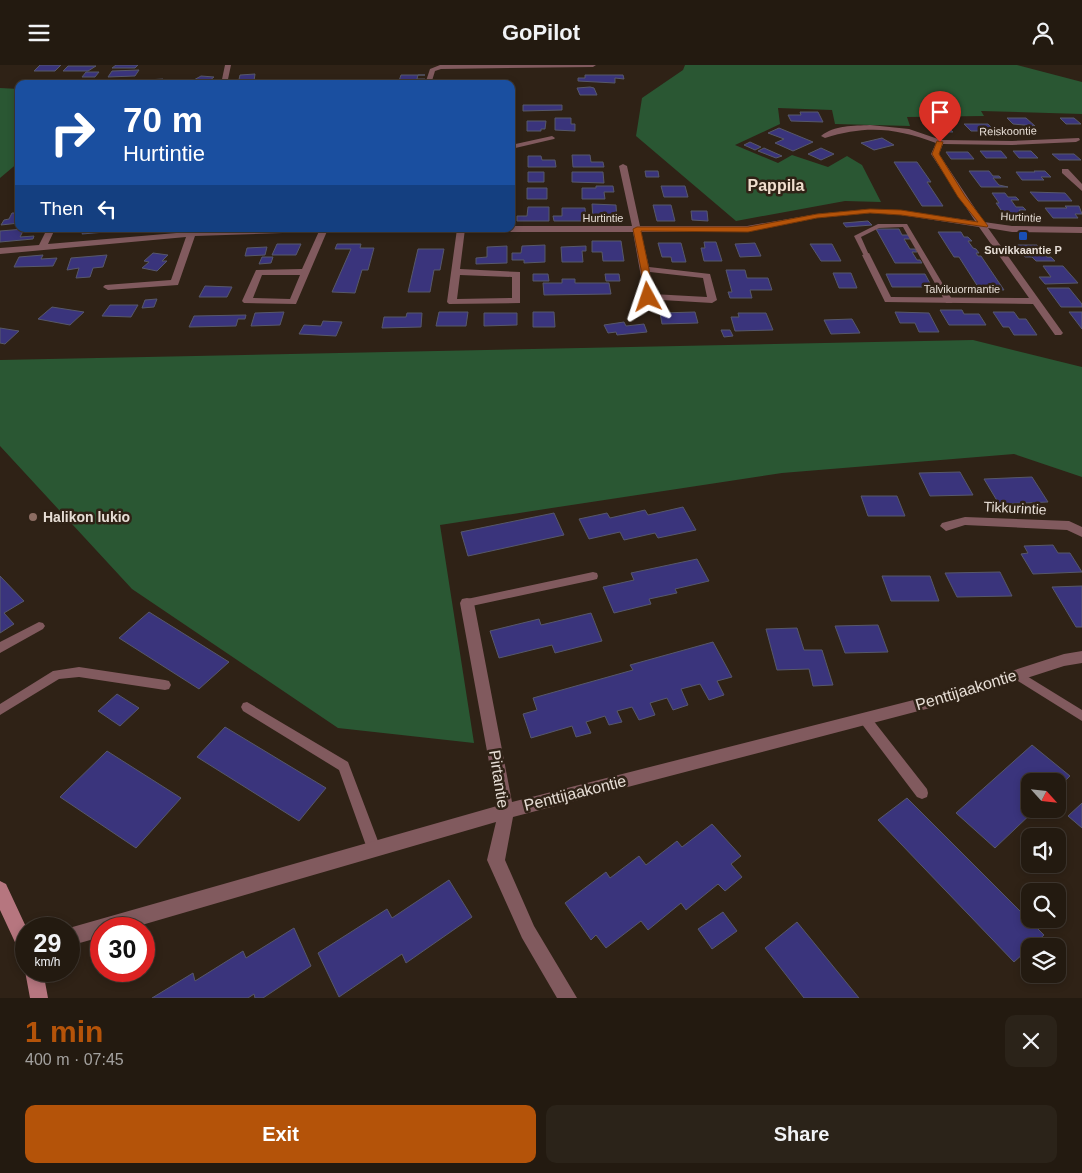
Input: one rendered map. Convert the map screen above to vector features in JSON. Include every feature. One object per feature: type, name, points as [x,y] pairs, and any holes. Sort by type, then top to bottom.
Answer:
[{"type":"street","points":[[225,80],[228,65]]},
{"type":"street","points":[[429,80],[432,70],[440,67],[593,65]]},
{"type":"street","name":"Reiskoontie","points":[[826,136],[830,132],[888,128],[916,133],[940,142],[1012,143],[1076,140]]},
{"type":"street","points":[[940,142],[935,154],[962,197],[1058,333]]},
{"type":"street","points":[[622,166],[645,269],[648,297],[712,300],[707,276],[645,269]]},
{"type":"street","points":[[1065,171],[1082,189]]},
{"type":"street","name":"Hurtintie","points":[[515,229],[748,229],[817,216],[870,211],[901,213],[984,226],[1082,230]]},
{"type":"street","points":[[42,247],[50,232]]},
{"type":"street","points":[[0,251],[183,232]]},
{"type":"street","points":[[108,287],[175,283],[192,232]]},
{"type":"street","points":[[306,272],[260,272],[247,301],[293,302],[306,272],[323,232]]},
{"type":"street","points":[[456,272],[517,274],[517,301],[452,301],[461,232]]},
{"type":"street","name":"Talvikuormantie","points":[[866,255],[888,300],[1036,301]]},
{"type":"street","name":"Tikkurintie","points":[[946,526],[965,521],[975,521],[1069,526],[1082,532]]},
{"type":"street","name":"Pirtantie","points":[[467,603],[506,811],[496,860],[528,932],[568,998]]},
{"type":"street","name":"Penttijaakontie","points":[[80,934],[506,811],[953,696],[1064,660],[1082,657]]},
{"type":"street","points":[[0,890],[15,923]]},
{"type":"street","points":[[36,982],[38,998]]},
{"type":"lane","points":[[515,149],[552,139]]},
{"type":"lane","points":[[866,255],[857,236],[878,226],[905,225],[949,301]]},
{"type":"lane","points":[[467,603],[593,576]]},
{"type":"lane","points":[[0,648],[39,626]]},
{"type":"lane","points":[[0,710],[58,674],[79,672],[164,685]]},
{"type":"lane","points":[[1017,675],[1082,716]]},
{"type":"lane","points":[[247,707],[344,766],[374,849]]},
{"type":"lane","points":[[865,719],[922,793]]},
{"type":"green space","points":[[685,65],[1017,65],[1082,82],[1082,114],[981,111],[984,116],[907,117],[910,126],[835,124],[832,110],[778,108],[780,124],[735,145],[778,163],[792,155],[828,167],[847,156],[862,165],[881,202],[845,201],[736,221],[636,136],[642,98],[683,70]]},
{"type":"green space","points":[[0,88],[15,89],[15,165],[0,178]]},
{"type":"green space","points":[[973,340],[1082,367],[1082,477],[1014,454],[782,473],[440,525],[474,743],[338,728],[132,589],[0,446],[0,360]]},
{"type":"building","points":[[40,65],[61,65],[55,71],[34,71]]},
{"type":"building","points":[[116,65],[138,65],[135,68],[112,68]]},
{"type":"building","points":[[68,66],[96,66],[88,71],[63,71]]},
{"type":"building","points":[[139,70],[135,76],[108,77],[112,71]]},
{"type":"building","points":[[86,72],[99,72],[95,77],[82,77]]},
{"type":"building","points":[[255,74],[254,80],[239,80],[240,75]]},
{"type":"building","points":[[401,75],[418,75],[417,79],[425,79],[425,80],[399,80]]},
{"type":"building","points":[[585,75],[623,75],[624,79],[615,78],[615,83],[578,81],[578,78],[585,78]]},
{"type":"building","points":[[201,76],[214,77],[210,80],[194,80]]},
{"type":"building","points":[[577,88],[594,88],[597,95],[580,95]]},
{"type":"building","points":[[523,105],[562,105],[562,110],[523,111]]},
{"type":"building","points":[[800,112],[818,112],[823,122],[791,121],[788,115],[801,115]]},
{"type":"building","points":[[555,118],[571,118],[571,124],[575,124],[575,131],[555,130]]},
{"type":"building","points":[[1007,118],[1026,118],[1035,126],[1013,124]]},
{"type":"building","points":[[1060,118],[1074,118],[1081,124],[1066,124]]},
{"type":"building","points":[[527,121],[546,121],[545,129],[541,129],[541,131],[527,131]]},
{"type":"building","points":[[964,124],[988,124],[995,131],[971,131]]},
{"type":"building","points":[[931,125],[946,125],[953,132],[937,132]]},
{"type":"building","points":[[779,128],[813,142],[793,151],[775,143],[784,139],[768,133]]},
{"type":"building","points":[[882,138],[894,145],[874,150],[861,143]]},
{"type":"building","points":[[750,142],[761,147],[755,150],[744,145]]},
{"type":"building","points":[[764,148],[782,156],[776,158],[758,151]]},
{"type":"building","points":[[821,148],[834,154],[821,160],[808,154]]},
{"type":"building","points":[[980,151],[1001,151],[1007,158],[986,158]]},
{"type":"building","points":[[1013,151],[1031,151],[1038,158],[1019,158]]},
{"type":"building","points":[[946,152],[968,152],[974,159],[951,159]]},
{"type":"building","points":[[1052,154],[1074,154],[1081,160],[1059,160]]},
{"type":"building","points":[[572,155],[590,155],[591,162],[603,162],[604,167],[573,167]]},
{"type":"building","points":[[528,156],[541,156],[542,160],[555,160],[556,167],[528,167]]},
{"type":"building","points":[[894,162],[917,162],[931,182],[927,182],[943,206],[922,206]]},
{"type":"building","points":[[645,171],[658,171],[659,177],[646,177]]},
{"type":"building","points":[[969,171],[989,171],[993,176],[1001,178],[993,178],[999,185],[1008,187],[981,187]]},
{"type":"building","points":[[1045,171],[1051,177],[1041,177],[1044,180],[1022,180],[1016,172],[1035,172]]},
{"type":"building","points":[[528,172],[544,172],[544,182],[528,182]]},
{"type":"building","points":[[572,172],[603,172],[604,183],[572,182]]},
{"type":"building","points":[[596,186],[613,186],[614,192],[604,192],[605,199],[582,199],[582,188],[596,188]]},
{"type":"building","points":[[661,186],[685,186],[688,197],[664,197]]},
{"type":"building","points":[[527,188],[547,188],[547,199],[527,199]]},
{"type":"building","points":[[1030,192],[1065,193],[1072,201],[1038,201]]},
{"type":"building","points":[[992,193],[1005,193],[1008,197],[1016,197],[1019,200],[1011,200],[1016,207],[1023,207],[1026,210],[1019,210],[1022,214],[1028,214],[1033,220],[1008,220],[996,203],[999,203]]},
{"type":"building","points":[[592,204],[616,205],[617,220],[593,220]]},
{"type":"building","points":[[653,205],[671,205],[675,221],[657,221]]},
{"type":"building","points":[[1065,206],[1079,206],[1082,214],[1075,214],[1078,218],[1053,218],[1045,208],[1067,208]]},
{"type":"building","points":[[528,207],[549,207],[549,221],[517,221],[517,216],[527,216]]},
{"type":"building","points":[[562,208],[585,208],[586,221],[554,221],[553,216],[562,216]]},
{"type":"building","points":[[691,211],[707,211],[708,221],[692,220]]},
{"type":"building","points":[[12,213],[15,213],[15,223],[1,225],[4,220],[9,219]]},
{"type":"building","points":[[868,221],[872,225],[846,227],[843,223]]},
{"type":"building","points":[[876,229],[899,229],[902,235],[909,235],[911,239],[904,239],[910,249],[915,249],[917,252],[912,252],[917,260],[920,260],[922,263],[895,263]]},
{"type":"building","points":[[15,230],[15,232],[22,232],[20,237],[34,236],[33,239],[0,242],[0,231]]},
{"type":"building","points":[[83,232],[105,232],[82,234]]},
{"type":"building","points":[[938,232],[961,232],[964,237],[968,237],[972,241],[968,241],[979,253],[976,253],[978,256],[981,256],[1004,290],[980,290],[959,257],[954,257]]},
{"type":"building","points":[[592,241],[621,241],[624,261],[603,261],[602,252],[592,252]]},
{"type":"building","points":[[704,242],[716,242],[722,261],[704,261],[701,248],[705,248]]},
{"type":"building","points":[[658,243],[681,243],[686,262],[672,262],[671,257],[662,257]]},
{"type":"building","points":[[755,243],[761,256],[740,257],[735,244]]},
{"type":"building","points":[[277,244],[301,244],[296,255],[272,255]]},
{"type":"building","points":[[337,244],[361,244],[360,248],[374,248],[368,270],[362,270],[355,293],[332,292],[351,249],[335,249]]},
{"type":"building","points":[[810,244],[832,244],[841,261],[821,261]]},
{"type":"building","points":[[545,245],[545,262],[524,263],[524,260],[512,260],[512,253],[521,253],[522,246]]},
{"type":"building","points":[[1015,245],[1037,245],[1047,257],[1051,257],[1055,261],[1036,261],[1032,257],[1025,257]]},
{"type":"building","points":[[507,246],[507,263],[476,264],[476,258],[487,257],[487,247]]},
{"type":"building","points":[[586,246],[586,251],[582,251],[583,262],[562,262],[561,247]]},
{"type":"building","points":[[267,247],[265,255],[245,256],[247,248]]},
{"type":"building","points":[[418,249],[444,249],[440,270],[434,270],[430,292],[408,292]]},
{"type":"building","points":[[153,253],[168,255],[162,261],[167,261],[157,271],[142,268],[149,262],[144,261]]},
{"type":"building","points":[[43,255],[41,259],[57,258],[53,266],[14,267],[19,257]]},
{"type":"building","points":[[107,255],[103,267],[93,268],[90,277],[76,278],[79,268],[67,270],[71,258]]},
{"type":"building","points":[[262,257],[273,257],[271,263],[259,264]]},
{"type":"building","points":[[1043,266],[1063,266],[1078,283],[1045,284],[1039,277],[1051,277]]},
{"type":"building","points":[[726,270],[745,270],[747,278],[768,278],[772,290],[750,290],[752,298],[730,298],[728,292],[732,292]]},
{"type":"building","points":[[833,273],[851,273],[857,288],[839,288]]},
{"type":"building","points":[[533,274],[548,274],[549,281],[533,281]]},
{"type":"building","points":[[605,274],[619,274],[620,281],[606,281]]},
{"type":"building","points":[[886,274],[925,274],[932,287],[892,287]]},
{"type":"building","points":[[562,279],[575,279],[575,283],[609,283],[611,294],[544,295],[543,283],[562,283]]},
{"type":"building","points":[[205,286],[232,287],[227,297],[199,297]]},
{"type":"building","points":[[1047,288],[1069,288],[1082,304],[1082,307],[1061,307]]},
{"type":"building","points":[[157,299],[154,307],[142,308],[145,300]]},
{"type":"building","points":[[110,305],[138,305],[131,317],[102,316]]},
{"type":"building","points":[[52,307],[84,312],[70,325],[38,319]]},
{"type":"building","points":[[940,310],[962,310],[964,314],[979,314],[986,325],[949,325]]},
{"type":"building","points":[[284,312],[280,325],[251,326],[255,313]]},
{"type":"building","points":[[439,312],[468,312],[466,326],[436,326]]},
{"type":"building","points":[[533,312],[554,312],[555,327],[533,327]]},
{"type":"building","points":[[695,312],[698,323],[662,324],[660,313]]},
{"type":"building","points":[[895,312],[929,313],[939,332],[919,332],[915,323],[900,323]]},
{"type":"building","points":[[993,312],[1014,312],[1019,319],[1026,319],[1037,335],[1014,335],[1009,327],[1003,327]]},
{"type":"building","points":[[1069,312],[1082,312],[1082,329]]},
{"type":"building","points":[[407,313],[422,313],[421,327],[382,328],[384,317],[406,317]]},
{"type":"building","points":[[484,313],[517,313],[517,325],[484,326]]},
{"type":"building","points":[[738,313],[766,313],[773,330],[735,331],[731,317],[739,317]]},
{"type":"building","points":[[246,315],[245,319],[238,319],[236,326],[189,327],[194,316]]},
{"type":"building","points":[[852,319],[860,333],[831,334],[824,320]]},
{"type":"building","points":[[323,321],[342,322],[336,336],[299,334],[304,325],[321,326]]},
{"type":"building","points":[[624,322],[626,326],[644,324],[647,332],[617,335],[616,332],[608,333],[604,325]]},
{"type":"building","points":[[0,328],[19,331],[5,344],[0,343]]},
{"type":"building","points":[[721,330],[730,330],[733,336],[724,337]]},
{"type":"building","points":[[960,472],[973,495],[930,496],[919,473]]},
{"type":"building","points":[[1032,477],[1048,502],[999,504],[984,479]]},
{"type":"building","points":[[861,496],[897,496],[905,516],[868,516]]},
{"type":"building","points":[[683,507],[696,530],[658,538],[655,533],[624,540],[620,532],[589,539],[579,519],[607,513],[610,518],[645,510],[648,515]]},
{"type":"building","points":[[554,513],[564,535],[468,556],[461,532]]},
{"type":"building","points":[[1053,545],[1058,553],[1070,553],[1082,572],[1033,574],[1021,554],[1028,553],[1024,546]]},
{"type":"building","points":[[697,559],[709,581],[675,589],[677,593],[649,599],[651,604],[614,613],[603,587],[634,580],[631,573]]},
{"type":"building","points":[[1000,572],[1012,596],[957,597],[945,573]]},
{"type":"building","points":[[0,576],[24,601],[4,613],[14,624],[0,633]]},
{"type":"building","points":[[882,576],[930,576],[939,601],[891,601]]},
{"type":"building","points":[[1082,586],[1082,627],[1076,627],[1052,587]]},
{"type":"building","points":[[149,612],[229,662],[199,689],[119,638]]},
{"type":"building","points":[[591,613],[602,641],[555,653],[552,645],[499,658],[490,631],[539,619],[541,625]]},
{"type":"building","points":[[878,625],[888,652],[845,653],[835,626]]},
{"type":"building","points":[[797,628],[804,650],[822,650],[833,685],[813,686],[809,669],[777,670],[766,629]]},
{"type":"building","points":[[713,642],[732,677],[717,681],[724,695],[709,700],[700,684],[681,689],[688,705],[673,710],[667,698],[650,703],[655,715],[639,720],[632,707],[617,711],[622,722],[609,725],[605,716],[586,722],[591,733],[576,737],[572,726],[531,738],[523,714],[537,710],[533,698],[633,670],[630,665]]},
{"type":"building","points":[[117,694],[139,708],[120,726],[98,711]]},
{"type":"building","points":[[225,727],[326,788],[299,821],[197,757]]},
{"type":"building","points":[[1032,745],[1070,776],[1066,780],[1066,773],[1021,773],[1021,818],[1027,818],[995,848],[956,813]]},
{"type":"building","points":[[107,751],[181,798],[136,848],[60,797]]},
{"type":"building","points":[[907,798],[1021,912],[1021,928],[1037,928],[1044,935],[1041,938],[1021,938],[1021,956],[1014,962],[878,820]]},
{"type":"building","points":[[1082,803],[1082,828],[1068,816]]},
{"type":"building","points":[[712,824],[741,856],[731,864],[742,877],[725,891],[718,884],[686,910],[681,903],[648,930],[641,921],[606,948],[596,935],[591,940],[565,903],[606,872],[610,878],[639,856],[646,865],[677,841],[682,847]]},
{"type":"building","points":[[449,880],[472,917],[406,963],[402,954],[339,997],[318,953],[387,909],[392,918]]},
{"type":"building","points":[[723,912],[737,931],[712,949],[698,929]]},
{"type":"building","points":[[797,922],[859,998],[804,998],[765,948]]},
{"type":"building","points":[[294,928],[311,966],[263,998],[255,998],[254,994],[248,998],[152,998],[193,973],[195,981],[243,951],[246,958]]},
{"type":"place","name":"Suvikkaantie P","points":[[1023,236]]},
{"type":"place","name":"Halikon lukio","points":[[33,517]]},
{"type":"district","name":"Pappila","points":[[776,185]]},
{"type":"route","points":[[648,297],[645,269],[637,229],[748,229],[817,216],[870,211],[941,218],[984,226],[962,197],[935,154],[940,142]]}]
